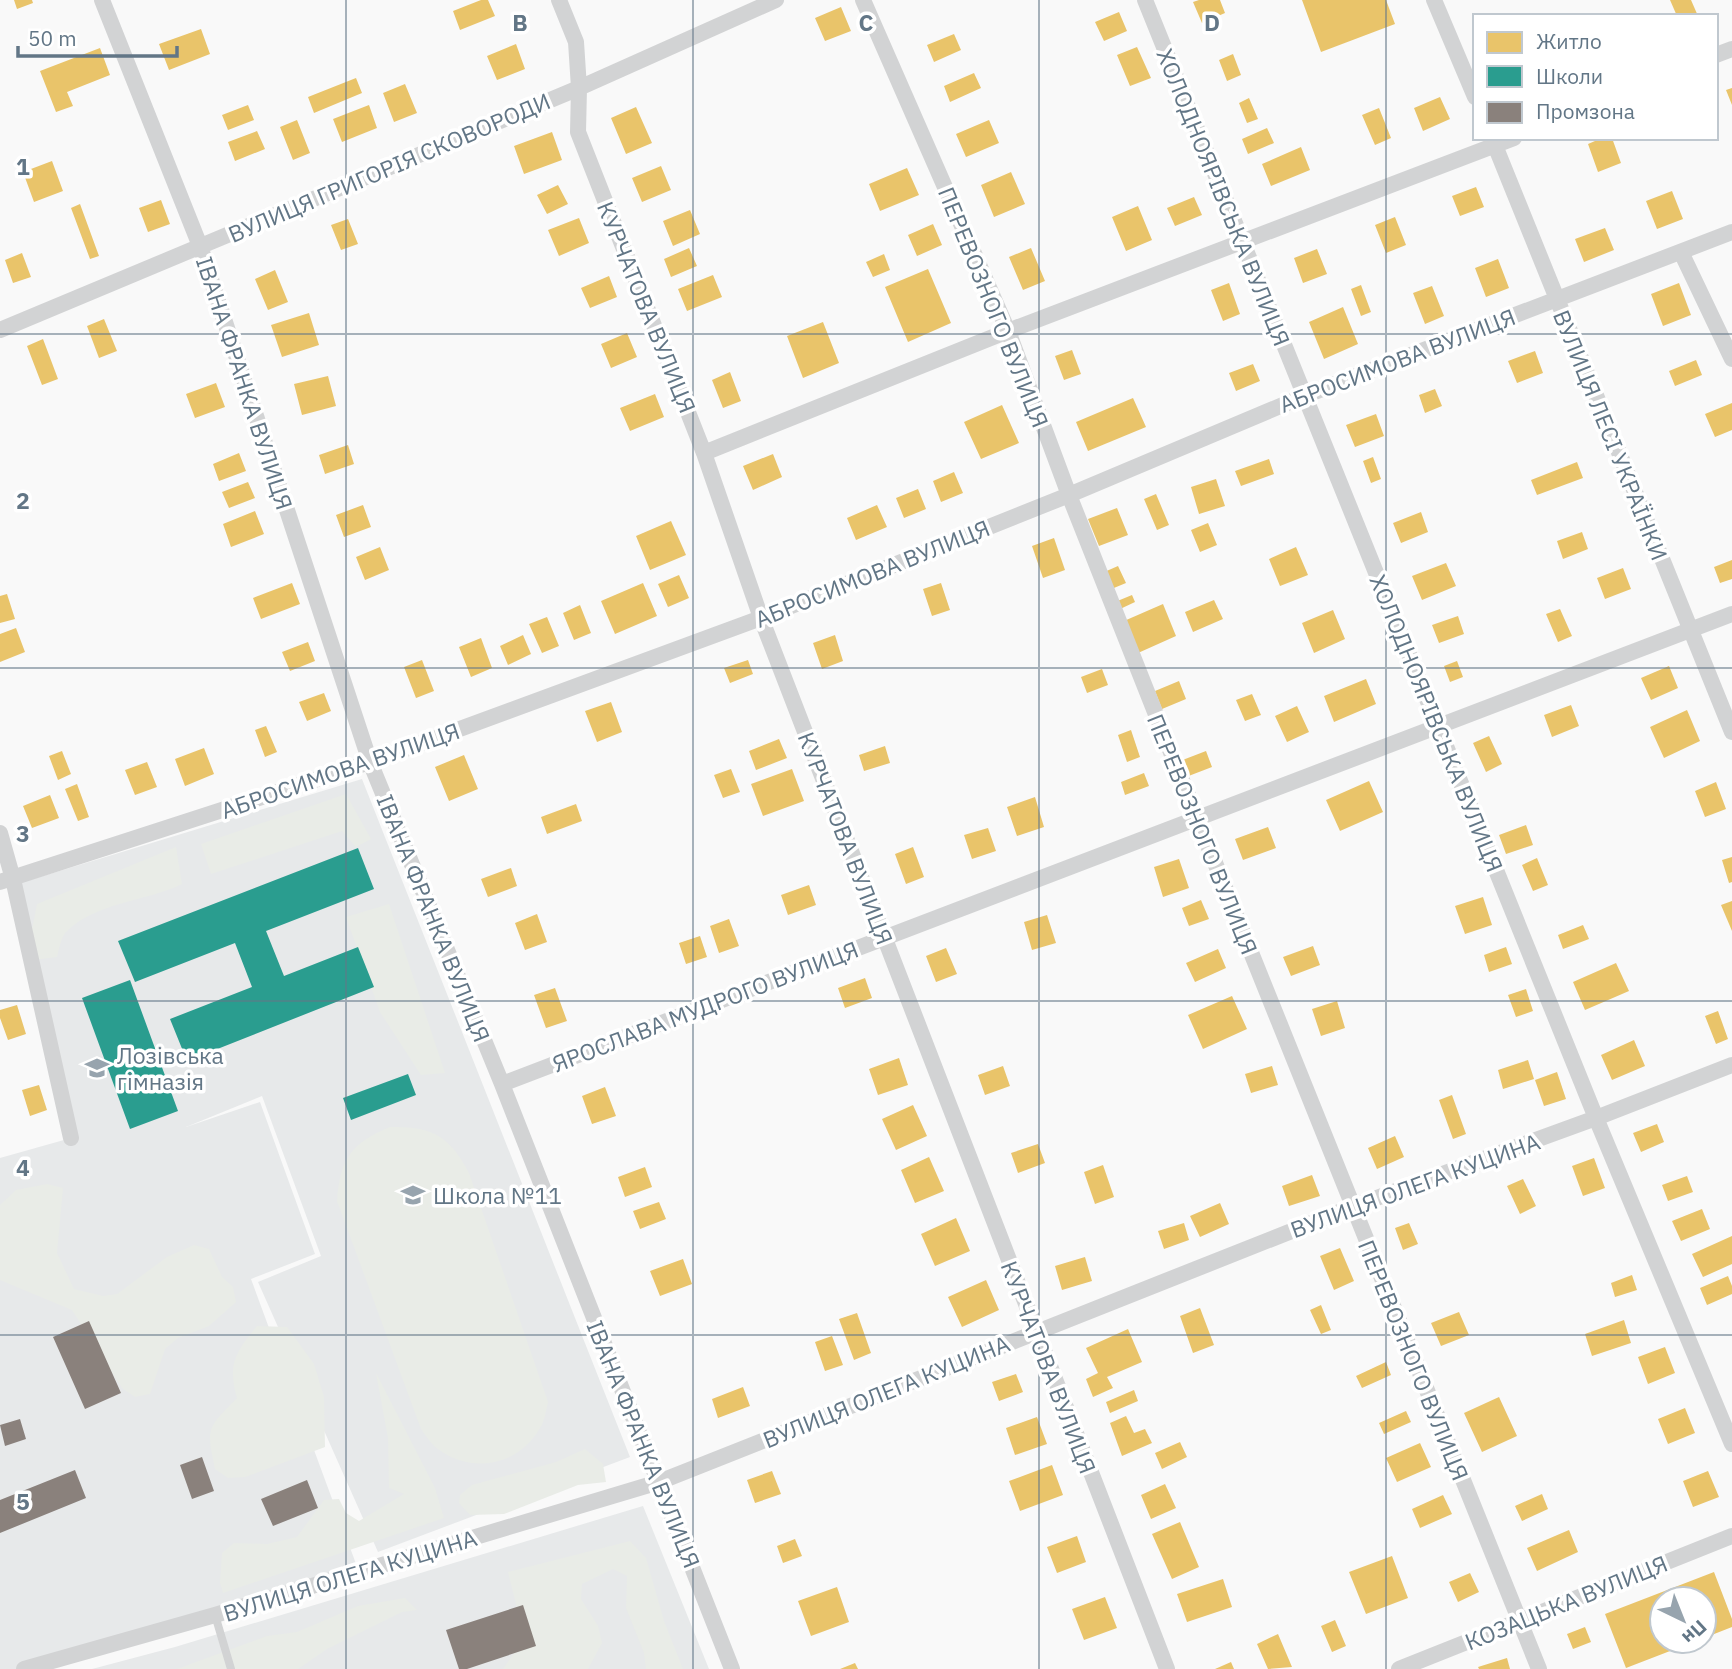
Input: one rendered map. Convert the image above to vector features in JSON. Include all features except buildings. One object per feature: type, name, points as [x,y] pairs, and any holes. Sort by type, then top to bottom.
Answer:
[{"type":"street","name":"ІВАНА ФРАНКА ВУЛИЦЯ","points":[[103,0],[200,246],[370,762],[502,1084],[732,1669]]},
{"type":"street","name":"КУРЧАТОВА ВУЛИЦЯ","points":[[559,0],[576,42],[578,132],[704,453],[761,618],[1167,1669]]},
{"type":"street","name":"ВУЛИЦЯ ГРИГОРІЯ СКОВОРОДИ","points":[[0,330],[579,88],[776,0]]},
{"type":"street","name":"ПЕРЕВОЗНОГО ВУЛИЦЯ","points":[[863,0],[1008,331],[1069,495],[1197,818],[1539,1669]]},
{"type":"street","name":"ХОЛОДНОЯРІВСЬКА ВУЛИЦЯ","points":[[1145,0],[1596,1118],[1732,1444]]},
{"type":"street","points":[[1434,0],[1473,92]]},
{"type":"street","points":[[704,453],[1493,142]]},
{"type":"street","name":"ВУЛИЦЯ ЛЕСІ УКРАЇНКИ","points":[[1493,142],[1732,732]]},
{"type":"street","name":"АБРОСИМОВА ВУЛИЦЯ","points":[[6,880],[370,762],[761,618],[1069,495],[1304,396],[1732,232]]},
{"type":"street","points":[[1681,252],[1732,359]]},
{"type":"street","name":"ЯРОСЛАВА МУДРОГО ВУЛИЦЯ","points":[[502,1084],[1732,614]]},
{"type":"street","points":[[0,833],[6,880],[71,1138]]},
{"type":"street","name":"ВУЛИЦЯ ОЛЕГА КУЦИНА","points":[[24,1669],[215,1615],[659,1482],[1352,1207],[1732,1065]]},
{"type":"street","name":"КОЗАЦЬКА ВУЛИЦЯ","points":[[1399,1669],[1732,1536]]},
{"type":"lane","points":[[215,1615],[231,1669]]},
{"type":"shaded area","points":[[362,779],[630,1457],[378,1552],[258,1282],[321,1256],[262,1096],[186,1127],[260,1102],[315,1254],[251,1279],[359,1572],[24,1669],[0,1669],[0,1158],[71,1138],[20,883]]},
{"type":"shaded area","points":[[346,794],[371,839],[356,847],[342,831],[211,874],[201,844]]},
{"type":"shaded area","points":[[176,847],[182,884],[92,914],[66,932],[57,957],[33,960],[28,949],[37,904]]},
{"type":"shaded area","points":[[389,904],[445,1073],[421,1075],[380,1012],[346,917]]},
{"type":"shaded area","points":[[390,1127],[428,1131],[438,1136],[455,1150],[469,1173],[548,1402],[543,1422],[531,1441],[508,1458],[480,1464],[466,1462],[438,1449],[421,1429],[337,1201],[341,1174],[350,1154],[366,1139]]},
{"type":"shaded area","points":[[47,1184],[63,1188],[57,1253],[74,1289],[103,1296],[117,1294],[167,1257],[194,1245],[209,1249],[222,1277],[233,1287],[236,1302],[209,1326],[178,1338],[165,1349],[150,1394],[135,1397],[122,1388],[72,1310],[0,1280],[0,1205],[16,1190]]},
{"type":"shaded area","points":[[257,1326],[287,1327],[314,1364],[324,1397],[325,1447],[245,1477],[228,1478],[215,1469],[210,1445],[211,1429],[237,1398],[233,1376],[235,1359]]},
{"type":"shaded area","points":[[376,1373],[435,1488],[444,1518],[223,1593],[220,1583],[222,1553],[234,1543],[267,1544],[297,1537],[324,1500],[339,1499],[346,1513],[359,1521],[404,1494],[389,1488],[388,1438]]},
{"type":"shaded area","points":[[585,1449],[603,1464],[606,1482],[578,1485],[504,1514],[470,1515],[459,1503],[460,1495],[472,1485],[556,1462]]},
{"type":"shaded area","points":[[643,1506],[709,1669],[92,1669],[175,1647]]},
{"type":"shaded area","points":[[630,1541],[646,1558],[664,1621],[683,1669],[646,1669],[644,1653],[626,1608],[627,1576],[613,1569],[582,1584],[581,1599],[598,1626],[602,1643],[588,1669],[503,1669],[520,1644],[522,1628],[508,1572]]},
{"type":"shaded area","points":[[405,1598],[417,1610],[402,1612],[327,1649],[298,1669],[177,1669],[267,1636],[297,1632],[358,1606]]},
{"type":"place","name":"Лозівська гімназія","points":[[97,1068]]},
{"type":"place","name":"Школа №11","points":[[413,1195]]}]
